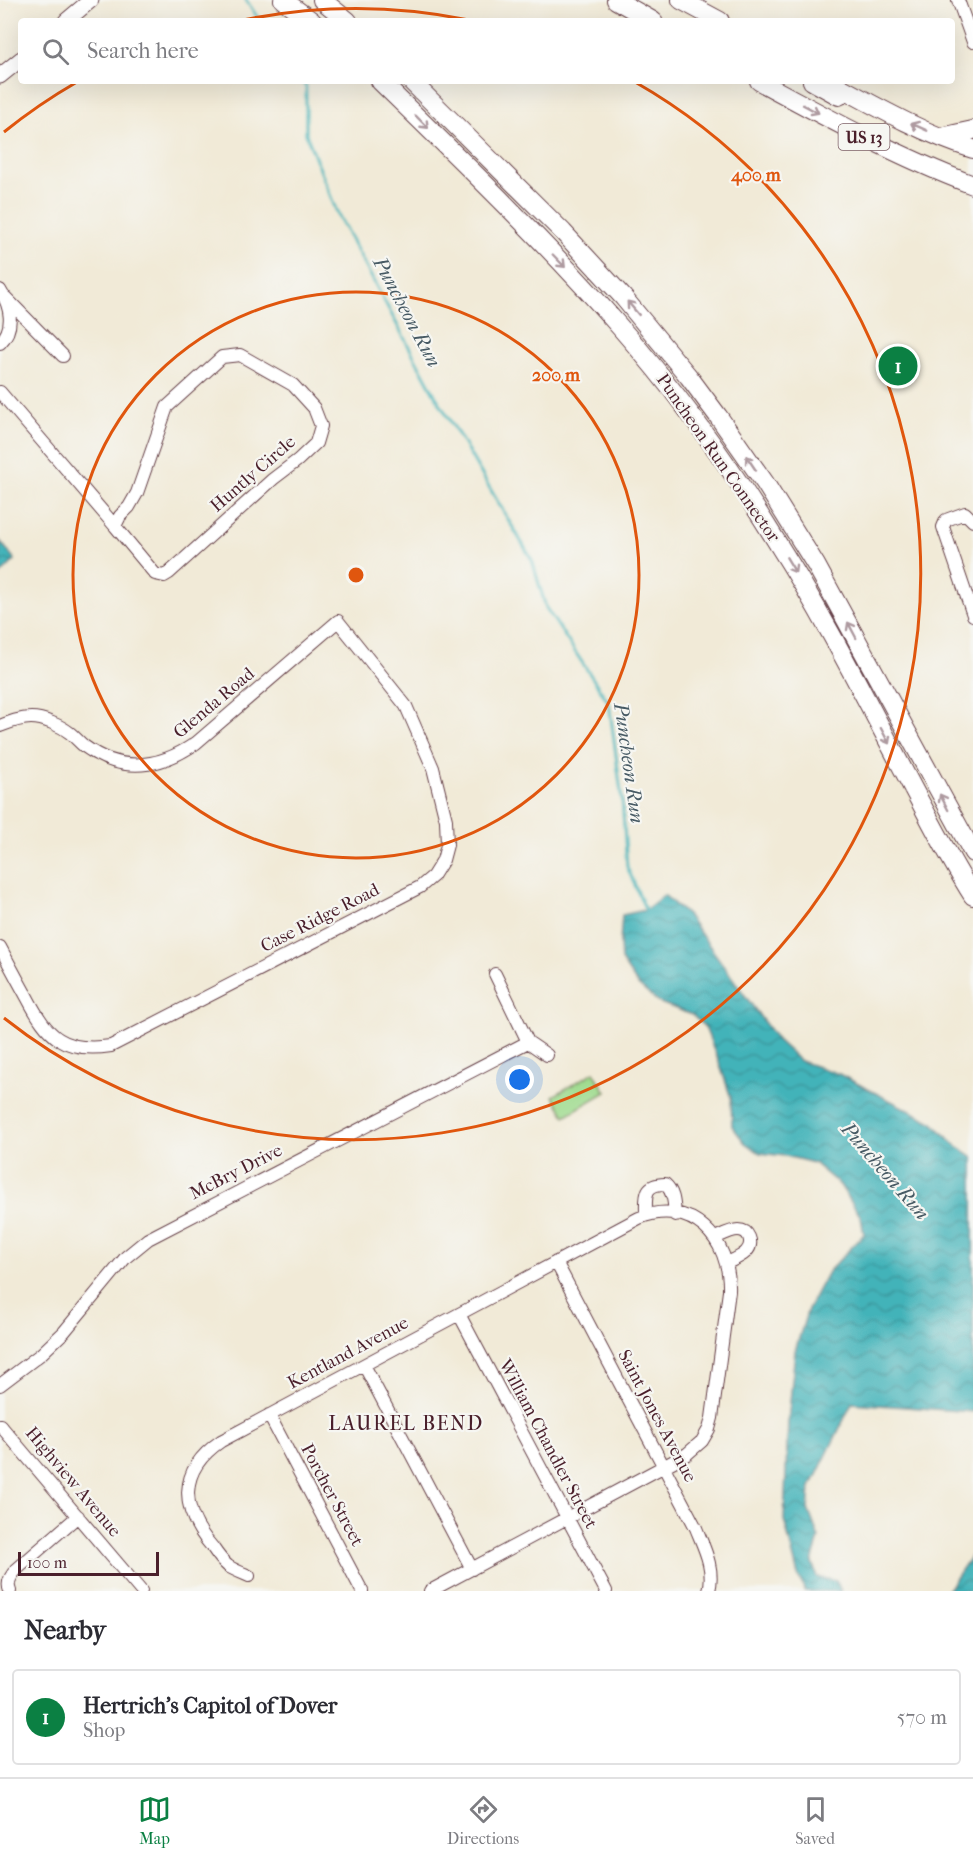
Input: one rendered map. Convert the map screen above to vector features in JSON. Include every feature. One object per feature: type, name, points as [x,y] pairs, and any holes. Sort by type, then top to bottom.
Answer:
[{"type":"highway","points":[[283,0],[308,18]]},
{"type":"highway","points":[[322,0],[344,18]]},
{"type":"highway","points":[[616,0],[648,18]]},
{"type":"highway","points":[[681,0],[714,18]]},
{"type":"highway","name":"Puncheon Run Connector","points":[[383,84],[589,292],[702,430],[754,506],[799,578],[945,849],[973,896]]},
{"type":"highway","name":"Puncheon Run Connector","points":[[414,84],[563,232],[654,334],[718,416],[765,483],[811,556],[973,853]]},
{"type":"highway","name":"US 13","points":[[765,84],[931,169],[973,185]]},
{"type":"highway","points":[[817,84],[839,96],[875,106]]},
{"type":"highway","name":"US 13","points":[[835,84],[941,137],[973,149]]},
{"type":"highway","points":[[941,137],[973,130]]},
{"type":"main road","points":[[70,18],[91,0]]},
{"type":"main road","points":[[0,76],[18,61]]},
{"type":"street","points":[[958,0],[973,42]]},
{"type":"street","points":[[0,343],[10,326],[9,308],[2,294]]},
{"type":"street","points":[[2,294],[63,356]]},
{"type":"street","name":"Huntly Circle","points":[[0,392],[155,574],[164,576],[316,443],[321,426],[314,408],[293,385],[240,355],[222,357],[167,407],[137,493],[115,526]]},
{"type":"street","points":[[973,521],[964,513],[946,520],[943,527],[973,615]]},
{"type":"street","name":"Glenda Road","points":[[0,726],[14,720],[33,718],[51,723],[69,732],[84,746],[120,764],[143,765],[164,761],[179,755],[196,743],[338,621]]},
{"type":"street","name":"Case Ridge Road","points":[[0,947],[38,1018],[48,1032],[80,1047],[111,1046],[420,887],[434,876],[443,860],[447,845],[447,830],[433,768],[406,706],[338,621]]},
{"type":"street","points":[[495,974],[528,1042],[547,1055]]},
{"type":"street","name":"McBry Drive","points":[[0,1385],[41,1354],[64,1332],[126,1257],[148,1239],[528,1042]]},
{"type":"street","points":[[646,1215],[646,1197],[649,1188],[654,1184],[665,1184],[670,1188],[673,1196],[675,1215]]},
{"type":"street","name":"Kentland Avenue","points":[[249,1576],[228,1566],[200,1533],[193,1520],[189,1506],[190,1477],[196,1464],[207,1450],[646,1215],[664,1213],[684,1216],[704,1226],[715,1238],[730,1274],[712,1418],[702,1441],[687,1454],[664,1467],[472,1569]]},
{"type":"street","points":[[715,1238],[735,1230],[747,1233],[750,1248],[745,1254],[727,1263]]},
{"type":"street","name":"Saint Jones Avenue","points":[[556,1262],[696,1528],[709,1560],[711,1573],[709,1591]]},
{"type":"street","name":"William Chandler Street","points":[[459,1314],[606,1591]]},
{"type":"street","points":[[364,1365],[472,1569],[430,1591]]},
{"type":"street","name":"Porcher Street","points":[[269,1415],[362,1591]]},
{"type":"street","name":"Highview Avenue","points":[[0,1425],[141,1591]]},
{"type":"street","points":[[10,1591],[8,1588],[10,1577],[17,1569],[78,1515]]},
{"type":"green space","points":[[594,1072],[606,1092],[565,1116],[553,1096]]},
{"type":"water","points":[[0,541],[15,560],[0,575]]},
{"type":"water","points":[[664,895],[688,916],[777,1040],[800,1061],[839,1074],[932,1122],[953,1143],[973,1157],[973,1412],[852,1403],[810,1489],[808,1509],[819,1538],[812,1562],[817,1577],[836,1581],[841,1591],[805,1591],[798,1575],[784,1520],[788,1422],[795,1351],[808,1309],[828,1272],[864,1234],[861,1217],[840,1185],[814,1163],[760,1153],[745,1143],[732,1126],[731,1098],[705,1027],[692,1015],[658,1002],[638,985],[621,960],[622,915],[645,910]]},
{"type":"water","points":[[973,1553],[973,1591],[947,1591]]},
{"type":"waterway","name":"Puncheon Run","points":[[246,0],[258,18]]},
{"type":"waterway","name":"Puncheon Run","points":[[304,84],[306,134],[338,215],[435,395],[532,560],[546,608],[609,703],[622,800],[627,867],[647,913]]},
{"type":"place","name":"Hertrich’s Capitol of Dover","points":[[898,366]]},
{"type":"district","name":"LAUREL BEND","points":[[406,1423]]}]
